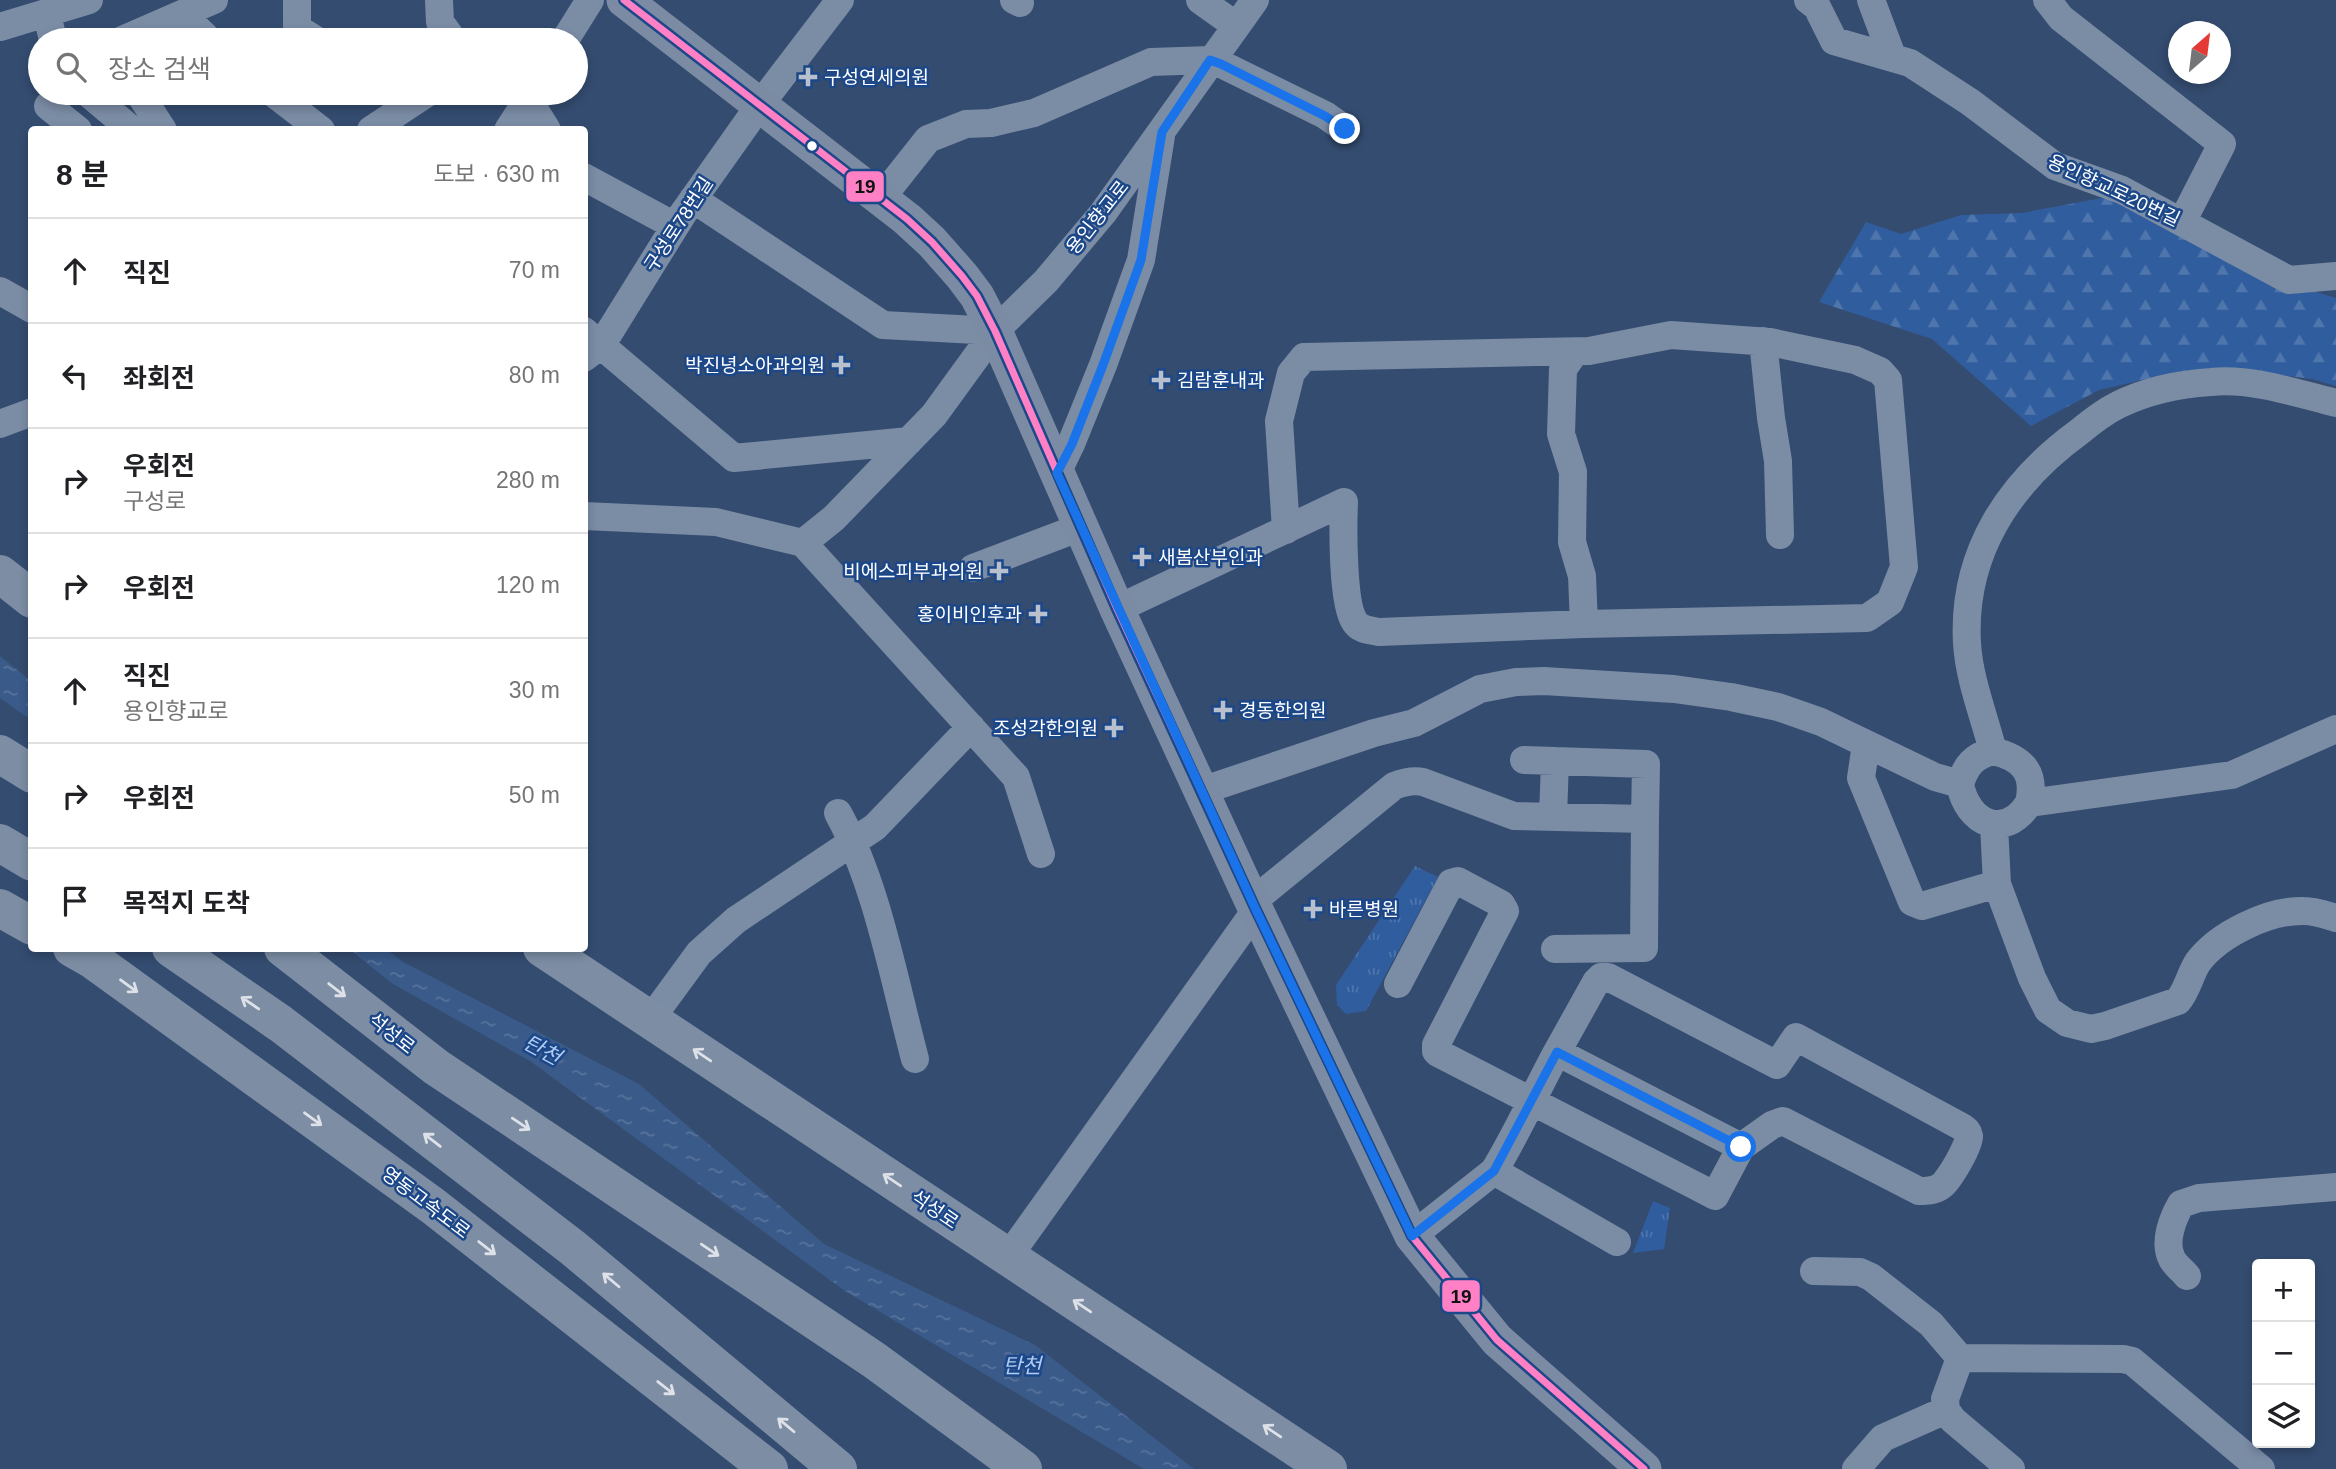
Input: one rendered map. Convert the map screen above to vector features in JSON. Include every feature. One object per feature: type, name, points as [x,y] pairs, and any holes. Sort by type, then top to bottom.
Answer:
[{"type":"highway","points":[[0,574],[28,596]]},
{"type":"highway","points":[[0,754],[28,772]]},
{"type":"highway","points":[[0,843],[28,860]]},
{"type":"highway","points":[[0,908],[28,924]]},
{"type":"highway","name":"영동고속도로","points":[[79,952],[433,1206],[769,1469]]},
{"type":"highway","points":[[177,952],[281,1024],[573,1248],[838,1469]]},
{"type":"highway","name":"석성로","points":[[288,952],[436,1067],[874,1360],[1023,1469]]},
{"type":"highway","name":"석성로","points":[[548,952],[1328,1469]]},
{"type":"highway","points":[[874,1360],[962,1403],[1052,1469]]},
{"type":"main road","points":[[624,0],[759,106],[882,197],[932,242],[977,296],[1254,906],[1412,1236],[1497,1340],[1644,1469]]},
{"type":"street","points":[[0,27],[50,27],[89,0]]},
{"type":"street","points":[[150,28],[214,0]]},
{"type":"street","points":[[297,0],[297,28]]},
{"type":"street","points":[[439,0],[440,22],[444,28]]},
{"type":"street","points":[[572,28],[590,0]]},
{"type":"street","name":"구성로78번길","points":[[590,344],[759,106],[841,0]]},
{"type":"street","points":[[1200,0],[1235,25]]},
{"type":"street","name":"용인향교로","points":[[803,543],[834,518],[934,415],[995,331],[1054,271],[1103,212],[1255,0]]},
{"type":"street","name":"용인향교로20번길","points":[[1808,0],[1817,7],[1834,41],[1910,64],[1970,102],[2055,166],[2122,190],[2289,280],[2336,275]]},
{"type":"street","points":[[1871,0],[1892,57]]},
{"type":"street","points":[[2047,0],[2061,18],[2222,144],[2182,222]]},
{"type":"street","points":[[182,14],[197,28]]},
{"type":"street","points":[[882,197],[928,139],[966,124],[990,123],[1034,113],[1151,62],[1210,60],[1325,116],[1345,129]]},
{"type":"street","points":[[102,105],[127,126]]},
{"type":"street","points":[[147,105],[160,126]]},
{"type":"street","points":[[289,105],[316,126]]},
{"type":"street","points":[[377,126],[409,105]]},
{"type":"street","points":[[510,126],[522,105]]},
{"type":"street","points":[[533,105],[545,126]]},
{"type":"street","points":[[48,106],[73,126]]},
{"type":"street","points":[[1057,473],[1072,444],[1141,260],[1162,132]]},
{"type":"street","points":[[588,179],[675,226]]},
{"type":"street","points":[[693,199],[883,324],[995,331]]},
{"type":"street","points":[[0,291],[28,307]]},
{"type":"street","points":[[1117,609],[1286,530],[1344,502],[1342,537],[1349,604],[1354,621],[1362,629],[1379,632],[1584,624],[1867,618],[1890,602],[1904,567],[1888,380],[1880,370],[1855,360],[1763,341],[1671,335],[1575,352],[1304,357],[1291,373],[1279,421],[1286,530]]},
{"type":"street","points":[[1763,341],[1778,461],[1780,534]]},
{"type":"street","points":[[590,344],[734,458],[909,441]]},
{"type":"street","points":[[1575,352],[1563,369],[1561,434],[1573,472],[1572,542],[1582,576],[1584,624]]},
{"type":"street","points":[[1993,751],[1969,662],[1966,642],[1967,608],[1973,579],[1996,520],[2021,482],[2041,461],[2120,404],[2175,387],[2234,381],[2336,403]]},
{"type":"street","points":[[0,424],[28,414]]},
{"type":"street","points":[[588,516],[716,522],[803,543],[1016,777],[1041,854]]},
{"type":"street","points":[[973,568],[1081,527]]},
{"type":"street","points":[[1201,791],[1374,733],[1414,723],[1480,689],[1516,682],[1544,681],[1626,685],[1731,697],[1778,707],[1821,722],[1935,777],[1960,784]]},
{"type":"street","points":[[650,1020],[699,953],[736,920],[875,827],[971,727]]},
{"type":"street","points":[[2029,803],[2232,775],[2336,729]]},
{"type":"street","points":[[1866,744],[1861,778],[1912,902],[1922,905],[1997,884]]},
{"type":"street","points":[[1993,751],[2016,759],[2025,767],[2031,779],[2032,790],[2029,803],[2015,819],[1994,825],[1969,810],[1962,798],[1960,784],[1971,760],[1993,751]]},
{"type":"street","points":[[1524,760],[1646,764],[1644,948],[1555,949]]},
{"type":"street","points":[[1553,817],[1555,761]]},
{"type":"street","points":[[1008,1257],[1254,906],[1394,786],[1413,780],[1433,785],[1514,816],[1645,819]]},
{"type":"street","points":[[838,813],[853,842],[880,926],[915,1059]]},
{"type":"street","points":[[1994,825],[1997,884],[2043,1002],[2057,1018],[2079,1027],[2091,1029],[2105,1026],[2178,1001],[2183,996],[2193,970],[2206,954],[2246,926],[2269,917],[2304,911],[2336,918]]},
{"type":"street","points":[[1398,984],[1454,881],[1503,906],[1504,914],[1435,1049],[1531,1101],[1715,1196],[1741,1147],[1772,1125],[1783,1121],[1919,1191],[1941,1186],[1949,1178],[1969,1139],[1968,1132],[1962,1127],[1796,1037],[1777,1065],[1608,977],[1601,977],[1557,1052],[1531,1101],[1494,1171],[1412,1236]]},
{"type":"street","points":[[1557,1052],[1741,1147]]},
{"type":"street","points":[[1494,1171],[1617,1242]]},
{"type":"street","points":[[2187,1276],[2171,1258],[2169,1238],[2173,1219],[2181,1204],[2199,1198],[2336,1187]]},
{"type":"street","points":[[1814,1271],[1860,1272],[1871,1277],[1931,1324],[1961,1358],[2132,1361],[2261,1469]]},
{"type":"street","points":[[1961,1358],[1945,1399],[1946,1410],[1953,1420],[2011,1469]]},
{"type":"street","points":[[1856,1469],[1883,1438],[1946,1410]]},
{"type":"green space","points":[[2123,194],[2286,283],[2336,298],[2336,386],[2312,379],[2239,370],[2177,372],[2099,390],[2031,426],[1932,339],[1819,302],[1866,222],[1901,234],[1961,215],[2022,213]]},
{"type":"green space","points":[[1415,866],[1438,877],[1366,1011],[1346,1014],[1337,1005],[1336,985]]},
{"type":"green space","points":[[1653,1201],[1670,1208],[1664,1249],[1633,1253]]},
{"type":"water","points":[[0,656],[28,679],[28,718],[0,698]]},
{"type":"water","name":"탄천","points":[[353,952],[390,952],[403,962],[639,1084],[824,1244],[1035,1345],[1194,1469],[1144,1469],[845,1291],[530,1061],[393,984]]},
{"type":"transit line","name":"19","points":[[624,0],[907,219],[932,242],[977,296],[1256,910],[1412,1236],[1497,1340],[1644,1469]]},
{"type":"place","name":"구성연세의원","points":[[808,77]]},
{"type":"place","name":"박진녕소아과의원","points":[[841,365]]},
{"type":"place","name":"김람훈내과","points":[[1161,380]]},
{"type":"place","name":"새봄산부인과","points":[[1142,557]]},
{"type":"place","name":"비에스피부과의원","points":[[999,571]]},
{"type":"place","name":"홍이비인후과","points":[[1038,614]]},
{"type":"place","name":"경동한의원","points":[[1223,710]]},
{"type":"place","name":"조성각한의원","points":[[1114,728]]},
{"type":"place","name":"바른병원","points":[[1313,909]]},
{"type":"route","points":[[1345,129],[1325,116],[1210,60],[1162,132],[1141,260],[1072,444],[1057,473],[1256,910],[1412,1236],[1494,1171],[1557,1052],[1741,1147]]}]
